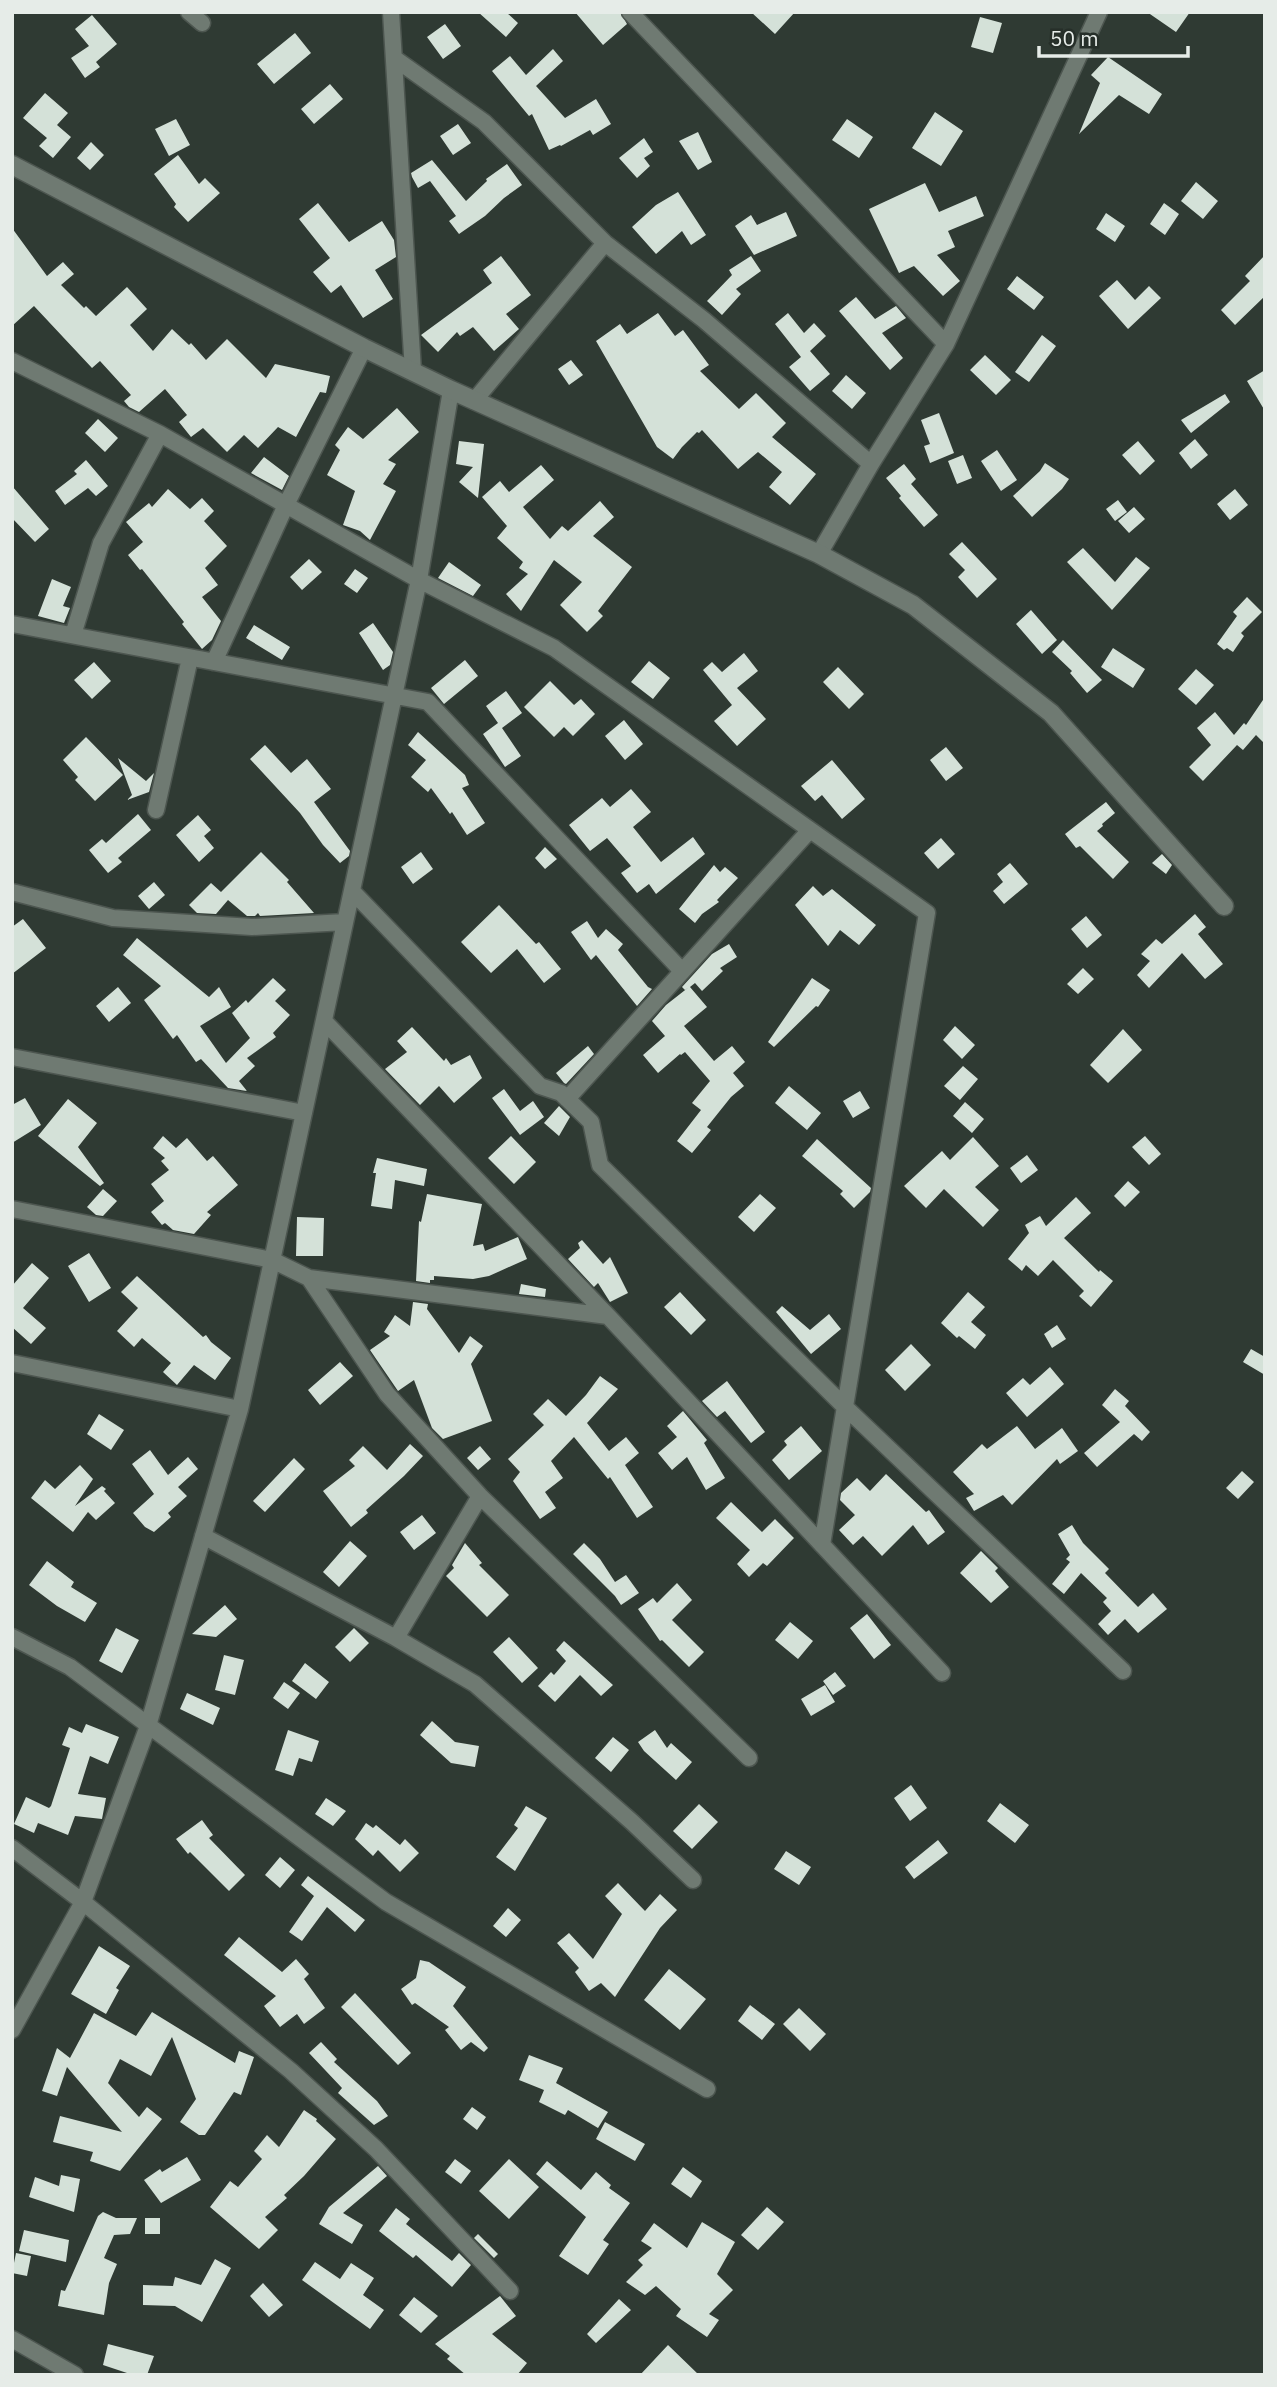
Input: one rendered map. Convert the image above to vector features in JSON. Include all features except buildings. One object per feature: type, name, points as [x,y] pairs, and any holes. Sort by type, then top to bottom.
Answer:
[{"type":"street","points":[[189,12],[202,23]]},
{"type":"street","points":[[391,12],[413,371]]},
{"type":"street","points":[[630,12],[946,344]]},
{"type":"street","points":[[819,554],[946,344],[1099,12]]},
{"type":"street","points":[[394,58],[484,122],[605,243],[704,320],[871,464]]},
{"type":"street","points":[[12,165],[364,348],[474,401],[819,554],[913,605],[1051,713],[1224,906]]},
{"type":"street","points":[[474,401],[605,243]]},
{"type":"street","points":[[214,662],[286,505],[364,348]]},
{"type":"street","points":[[12,361],[160,434],[419,580],[554,648],[927,913],[822,1545]]},
{"type":"street","points":[[12,2030],[83,1902],[148,1726],[240,1409],[419,580],[452,390]]},
{"type":"street","points":[[73,635],[101,543],[160,434]]},
{"type":"street","points":[[12,624],[428,702],[682,971]]},
{"type":"street","points":[[156,810],[190,658]]},
{"type":"street","points":[[567,1099],[810,830]]},
{"type":"street","points":[[352,891],[540,1086],[561,1093],[591,1122],[600,1165],[845,1407],[1123,1671]]},
{"type":"street","points":[[12,892],[113,918],[251,927],[345,922]]},
{"type":"street","points":[[324,1021],[608,1316],[942,1673]]},
{"type":"street","points":[[12,1057],[304,1112]]},
{"type":"street","points":[[12,1209],[272,1260],[309,1278],[608,1316]]},
{"type":"street","points":[[309,1278],[387,1394],[480,1496],[749,1758]]},
{"type":"street","points":[[12,1363],[240,1409]]},
{"type":"street","points":[[396,1638],[480,1496]]},
{"type":"street","points":[[203,1536],[396,1638],[475,1684],[632,1822],[693,1880]]},
{"type":"street","points":[[12,1637],[70,1667],[386,1902],[707,2090]]},
{"type":"street","points":[[12,1848],[83,1902],[291,2071],[376,2149],[510,2291]]},
{"type":"street","points":[[12,2339],[75,2375]]}]
